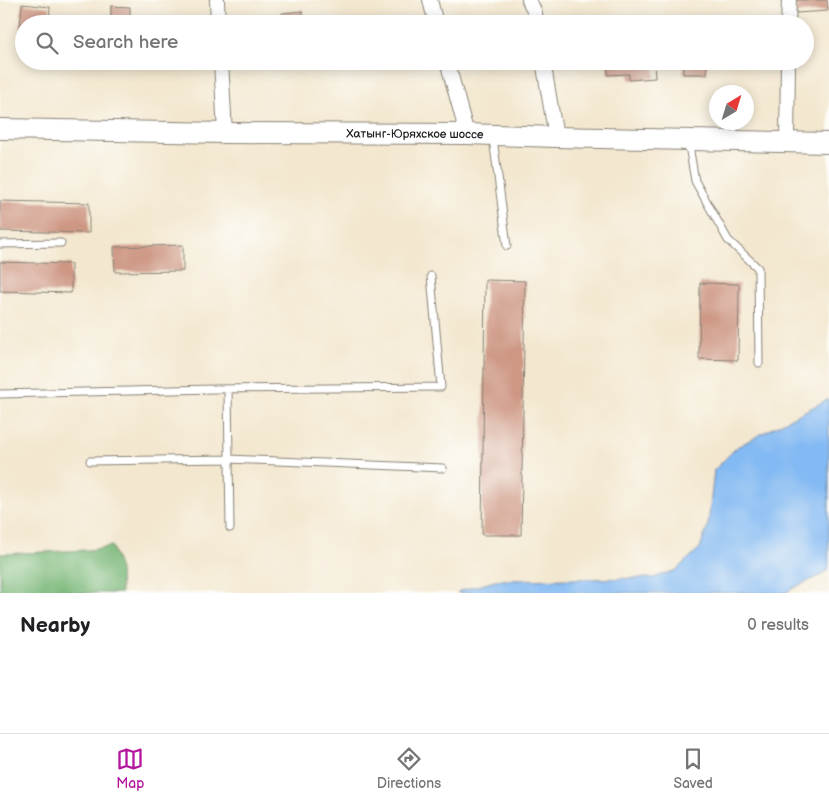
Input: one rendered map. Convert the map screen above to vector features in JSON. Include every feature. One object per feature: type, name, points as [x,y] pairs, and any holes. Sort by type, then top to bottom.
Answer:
[{"type":"main road","name":"Хатынг-Юряхское шоссе","points":[[0,129],[225,133],[467,134],[556,138],[829,142]]},
{"type":"street","points":[[216,0],[217,15]]},
{"type":"street","points":[[430,0],[434,15]]},
{"type":"street","points":[[529,0],[535,15]]},
{"type":"street","points":[[788,0],[788,15]]},
{"type":"street","points":[[222,70],[225,133]]},
{"type":"street","points":[[449,70],[467,134]]},
{"type":"street","points":[[545,70],[556,138]]},
{"type":"street","points":[[787,142],[788,70]]},
{"type":"lane","points":[[493,135],[507,246]]},
{"type":"lane","points":[[688,140],[695,181],[728,240],[758,268],[759,363]]},
{"type":"lane","points":[[0,244],[61,243]]},
{"type":"lane","points":[[0,394],[441,387],[431,276]]},
{"type":"lane","points":[[228,389],[230,528]]},
{"type":"lane","points":[[90,462],[229,459],[443,468]]},
{"type":"green space","points":[[112,546],[120,570],[121,593],[0,593],[0,554],[89,550]]},
{"type":"water","points":[[829,399],[829,568],[821,575],[796,586],[786,593],[457,593],[499,580],[653,578],[676,570],[700,548],[708,526],[714,470],[737,447]]},
{"type":"building","points":[[795,0],[827,0],[828,11],[796,13]]},
{"type":"building","points":[[22,4],[50,7],[50,15],[21,15]]},
{"type":"building","points":[[111,6],[130,7],[130,15],[111,15]]},
{"type":"building","points":[[302,11],[303,15],[282,15],[282,13]]},
{"type":"building","points":[[608,70],[655,70],[655,78],[629,80],[629,74],[608,75]]},
{"type":"building","points":[[683,70],[707,70],[707,74],[683,74]]},
{"type":"building","points":[[0,201],[89,203],[89,233],[0,231]]},
{"type":"building","points":[[183,245],[183,271],[115,272],[114,247]]},
{"type":"building","points":[[0,262],[71,264],[71,293],[0,291]]},
{"type":"building","points":[[485,280],[525,281],[521,535],[482,535]]},
{"type":"building","points":[[700,283],[739,284],[738,360],[699,359]]}]
